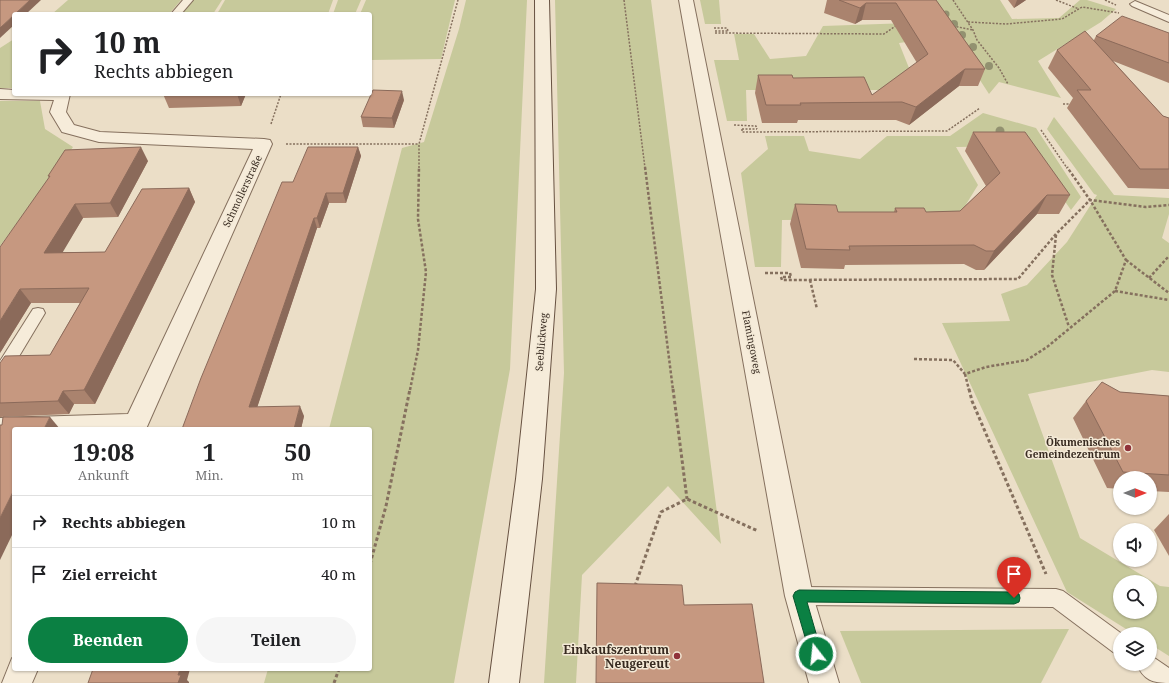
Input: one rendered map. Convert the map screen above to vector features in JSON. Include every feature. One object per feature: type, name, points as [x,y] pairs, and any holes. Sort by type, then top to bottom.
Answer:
[{"type":"street","name":"Seeblickweg","points":[[504,683],[529,479],[546,289],[542,0]]},
{"type":"street","name":"Flamingoweg","points":[[686,0],[799,596],[824,683]]},
{"type":"street","name":"Schmollerstraße","points":[[0,94],[12,94]]},
{"type":"street","name":"Schmollerstraße","points":[[66,96],[58,112],[68,128],[99,137],[264,144],[134,426]]},
{"type":"street","points":[[67,427],[134,426]]},
{"type":"street","points":[[0,428],[12,428]]},
{"type":"street","points":[[17,683],[23,671]]},
{"type":"lane","points":[[178,12],[188,0]]},
{"type":"lane","points":[[1135,4],[1157,12],[1169,20]]},
{"type":"lane","points":[[0,374],[38,313]]},
{"type":"lane","points":[[799,596],[1056,598],[1113,640]]},
{"type":"lane","points":[[1156,671],[1169,681]]},
{"type":"path","points":[[372,557],[386,506],[418,350],[426,272],[418,219],[419,144],[458,0]]},
{"type":"path","points":[[624,0],[687,499]]},
{"type":"path","points":[[953,0],[973,30],[976,40],[999,68],[1008,84]]},
{"type":"path","points":[[1056,0],[1079,9]]},
{"type":"path","points":[[1105,0],[1117,5]]},
{"type":"path","points":[[968,22],[1006,24],[1056,20],[1062,19],[1082,7],[1122,13]]},
{"type":"path","points":[[720,33],[884,34],[899,23]]},
{"type":"path","points":[[950,26],[973,30]]},
{"type":"path","points":[[715,31],[728,31]]},
{"type":"path","points":[[280,96],[264,144],[419,144]]},
{"type":"path","points":[[1063,104],[1078,103]]},
{"type":"path","points":[[757,129],[742,129],[742,132],[947,131],[980,108]]},
{"type":"path","points":[[1041,130],[1090,200],[1126,260],[1169,293]]},
{"type":"path","points":[[1090,200],[1146,207],[1169,205]]},
{"type":"path","points":[[791,277],[781,277],[782,280],[1018,279],[1056,234],[1090,200]]},
{"type":"path","points":[[1056,234],[1052,275],[1069,327]]},
{"type":"path","points":[[1149,278],[1169,256]]},
{"type":"path","points":[[965,374],[986,367],[1027,360],[1047,347],[1115,290],[1126,260]]},
{"type":"path","points":[[810,280],[817,309]]},
{"type":"path","points":[[1115,290],[1169,300]]},
{"type":"path","points":[[914,359],[953,360],[965,374],[972,401],[1056,598]]},
{"type":"path","points":[[634,588],[662,512],[687,499]]},
{"type":"path","points":[[687,499],[747,527],[789,540]]},
{"type":"path","points":[[334,683],[338,671]]},
{"type":"green space","points":[[68,0],[181,0],[171,12],[54,12]]},
{"type":"green space","points":[[190,0],[222,0],[214,12],[180,12]]},
{"type":"green space","points":[[225,0],[333,0],[329,12],[218,12]]},
{"type":"green space","points":[[338,0],[361,0],[356,12],[334,12]]},
{"type":"green space","points":[[366,0],[455,0],[441,59],[372,60],[372,12],[361,12]]},
{"type":"green space","points":[[466,0],[527,0],[510,369],[454,683],[264,683],[267,671],[372,671],[372,427],[330,427],[402,148],[424,142],[459,29]]},
{"type":"green space","points":[[555,0],[651,0],[721,544],[668,486],[582,575],[576,683],[544,683],[564,373]]},
{"type":"green space","points":[[700,0],[719,0],[721,24],[705,24]]},
{"type":"green space","points":[[928,0],[1000,0],[1012,19],[1059,18],[1080,0],[1087,0],[1116,9],[1101,22],[1038,61],[1061,98],[999,82],[989,94]]},
{"type":"green space","points":[[909,23],[949,36],[899,43],[911,73],[880,90],[746,90],[747,121],[727,121],[714,60],[739,60],[734,34],[754,34],[770,59],[806,56],[823,26]]},
{"type":"green space","points":[[12,40],[12,88],[0,88],[0,48]]},
{"type":"green space","points":[[0,101],[40,101],[45,129],[73,147],[0,246]]},
{"type":"green space","points":[[983,113],[1036,128],[1081,197],[1071,210],[1026,146],[956,147],[978,185],[957,219],[782,220],[781,267],[755,267],[741,173],[768,149],[765,136],[804,136],[809,151],[860,159],[887,136],[950,136]]},
{"type":"green space","points":[[1054,117],[1114,195],[1169,198],[1169,214],[1162,238],[1169,243],[1169,372],[1152,370],[1028,394],[1080,538],[1113,558],[1113,567],[1128,567],[1142,575],[1113,575],[1113,619],[1157,619],[1157,584],[1169,587],[1169,656],[1157,648],[1157,627],[1123,627],[1067,592],[942,323],[1010,321],[1001,294],[1027,285],[1067,242],[1097,195],[1094,194],[1047,129]]},
{"type":"green space","points":[[1069,629],[1041,683],[861,683],[840,631]]},
{"type":"building","points":[[0,0],[30,0],[17,12],[12,12],[12,17],[0,28]]},
{"type":"building","points":[[839,0],[936,0],[985,69],[965,69],[916,107],[902,102],[800,103],[801,105],[766,105],[758,75],[792,75],[793,78],[864,77],[872,95],[928,54],[896,3],[866,3],[860,8]]},
{"type":"building","points":[[1122,16],[1169,33],[1169,63],[1096,36]]},
{"type":"building","points":[[1085,31],[1163,116],[1169,118],[1169,169],[1140,169],[1077,90],[1091,90],[1057,50]]},
{"type":"building","points":[[373,90],[402,91],[392,118],[361,117],[370,96],[372,96]]},
{"type":"building","points":[[973,132],[1025,132],[1070,195],[1047,195],[994,251],[986,251],[974,245],[849,246],[850,250],[806,249],[795,204],[836,205],[838,212],[897,212],[895,208],[924,208],[926,212],[960,211],[1000,173]]},
{"type":"building","points":[[141,147],[110,203],[75,204],[44,253],[105,252],[142,189],[189,188],[84,390],[63,391],[58,401],[0,403],[0,363],[5,356],[50,355],[89,288],[20,289],[0,321],[0,247],[50,176],[48,176],[65,150]]},
{"type":"building","points":[[308,147],[358,147],[343,193],[326,193],[317,218],[314,218],[249,407],[300,406],[295,427],[183,427],[201,378],[282,182],[293,182]]},
{"type":"building","name":"Ökumenisches Gemeindezentrum","points":[[1102,382],[1120,392],[1169,396],[1169,475],[1157,474],[1157,471],[1122,471],[1086,401]]},
{"type":"building","points":[[3,417],[50,417],[45,427],[12,427],[12,494],[0,518],[0,425],[2,425]]},
{"type":"building","name":"Einkaufszentrum Neugereut","points":[[597,583],[682,585],[684,605],[752,604],[764,683],[596,683]]},
{"type":"building","points":[[92,671],[179,671],[178,675],[181,675],[178,683],[88,683]]},
{"type":"place","name":"Ökumenisches Gemeindezentrum","points":[[1128,448]]},
{"type":"place","name":"Einkaufszentrum Neugereut","points":[[677,656]]},
{"type":"route","points":[[816,654],[799,596],[1014,598]]}]
